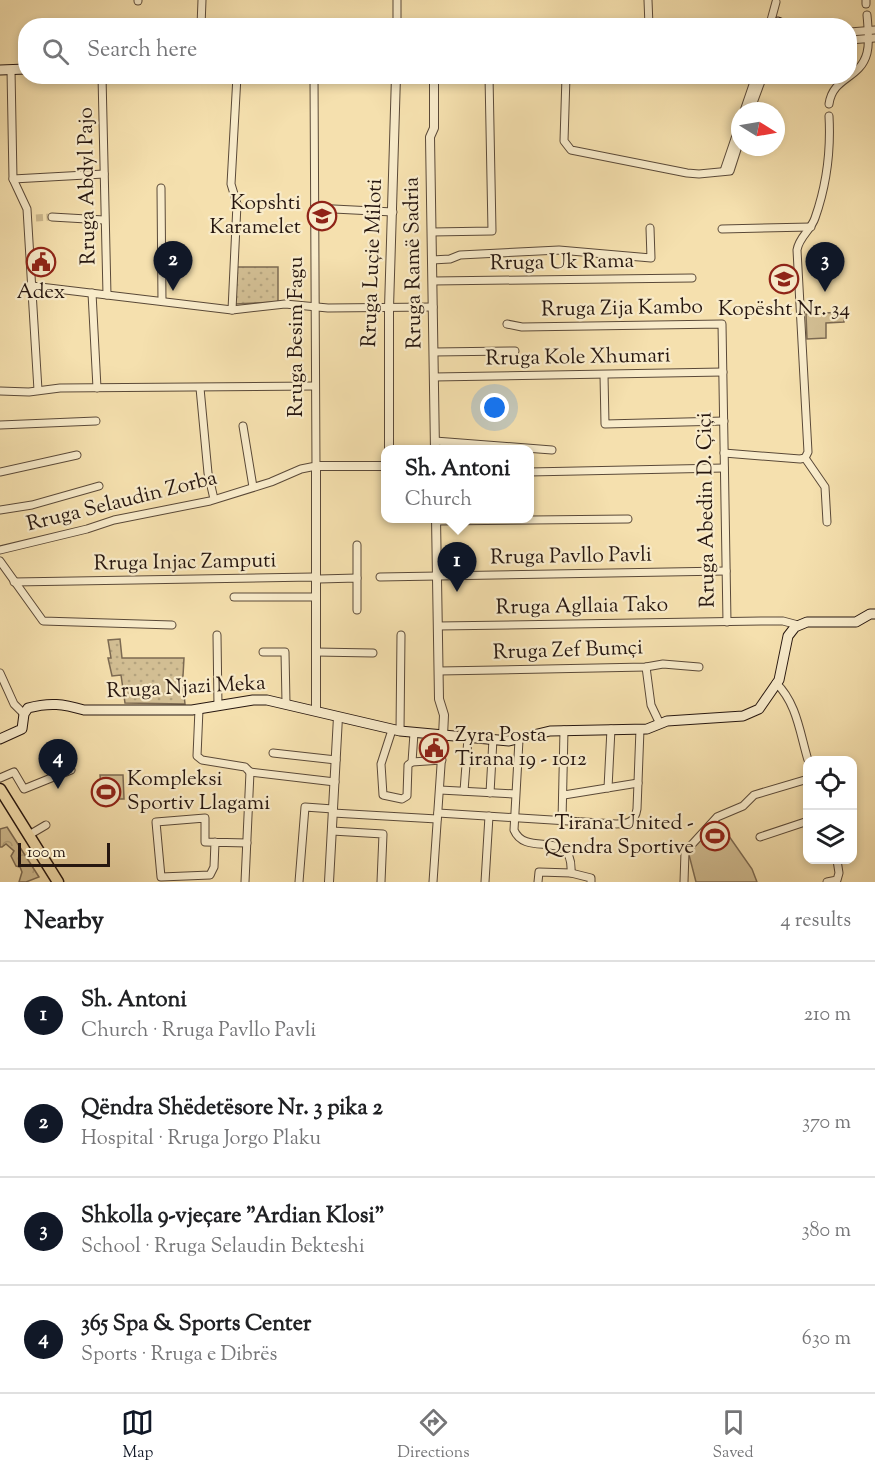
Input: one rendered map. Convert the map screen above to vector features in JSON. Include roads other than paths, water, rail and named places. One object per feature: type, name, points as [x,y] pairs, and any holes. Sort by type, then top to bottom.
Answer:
[{"type":"main road","points":[[0,70],[18,70]]},
{"type":"main road","name":"Rruga Abedin D. Çiçi","points":[[798,625],[807,622],[856,622],[872,614]]},
{"type":"main road","name":"Rruga Njazi Meka","points":[[24,714],[25,710],[30,707],[58,704],[84,710],[199,709],[253,700],[286,703],[396,730],[468,738],[519,740],[564,730],[650,728],[672,721],[749,715],[759,709],[776,683],[782,670],[788,636],[798,625]]},
{"type":"main road","points":[[0,739],[22,729],[24,714]]},
{"type":"main road","points":[[0,789],[58,882]]},
{"type":"main road","points":[[0,802],[50,882]]},
{"type":"street","points":[[201,18],[202,0]]},
{"type":"street","points":[[397,0],[397,18]]},
{"type":"street","points":[[648,0],[649,18]]},
{"type":"street","points":[[775,18],[776,5]]},
{"type":"street","points":[[857,71],[863,64],[872,34],[867,15]]},
{"type":"street","points":[[857,33],[872,34]]},
{"type":"street","points":[[857,38],[872,34]]},
{"type":"street","points":[[11,70],[13,179],[32,218],[32,286],[38,390]]},
{"type":"street","name":"Rruga Abdyl Pajo","points":[[102,84],[107,295]]},
{"type":"street","points":[[231,310],[237,204],[231,184],[237,84]]},
{"type":"street","name":"Rruga Besim Fagu","points":[[314,84],[316,710]]},
{"type":"street","name":"Rruga Luçie Miloti","points":[[389,445],[396,84]]},
{"type":"street","name":"Rruga Ramë Sadria","points":[[434,84],[434,128],[430,137],[435,445]]},
{"type":"street","points":[[432,232],[492,231],[489,84]]},
{"type":"street","points":[[566,84],[564,141],[571,150],[687,173],[727,171]]},
{"type":"street","points":[[747,102],[753,84]]},
{"type":"street","points":[[753,102],[760,84]]},
{"type":"street","points":[[829,104],[830,94],[839,84]]},
{"type":"street","points":[[805,458],[808,452],[797,250],[802,237],[811,227],[829,168],[830,116]]},
{"type":"street","points":[[727,171],[731,156]]},
{"type":"street","points":[[727,171],[733,156]]},
{"type":"street","points":[[13,179],[104,174]]},
{"type":"street","points":[[161,188],[162,301]]},
{"type":"street","points":[[314,208],[393,212]]},
{"type":"street","points":[[59,217],[105,220]]},
{"type":"street","points":[[722,229],[811,227]]},
{"type":"street","points":[[432,260],[450,259],[460,255],[559,250],[651,258],[650,228]]},
{"type":"street","name":"Rruga Uk Rama","points":[[433,281],[692,278]]},
{"type":"street","points":[[32,286],[231,310],[285,304],[390,308],[433,307]]},
{"type":"street","points":[[92,293],[97,388]]},
{"type":"street","name":"Rruga Zija Kambo","points":[[507,324],[522,327],[722,324]]},
{"type":"street","name":"Rruga Abedin D. Çiçi","points":[[722,324],[727,622],[783,621],[798,625]]},
{"type":"street","points":[[434,352],[515,351]]},
{"type":"street","name":"Rruga Kole Xhumari","points":[[434,377],[723,372]]},
{"type":"street","points":[[604,375],[605,424],[724,421]]},
{"type":"street","points":[[0,391],[315,386]]},
{"type":"street","points":[[200,388],[208,473],[214,499]]},
{"type":"street","points":[[0,425],[96,421]]},
{"type":"street","points":[[243,426],[253,487]]},
{"type":"street","points":[[534,449],[552,450]]},
{"type":"street","points":[[724,453],[805,458]]},
{"type":"street","points":[[0,472],[77,455]]},
{"type":"street","points":[[805,458],[825,487],[827,522]]},
{"type":"street","name":"Rruga Selaudin Zorba","points":[[0,550],[87,529],[114,520],[214,499],[315,466],[381,466]]},
{"type":"street","points":[[534,471],[724,468]]},
{"type":"street","points":[[0,510],[32,505],[99,486]]},
{"type":"street","points":[[534,519],[628,519]]},
{"type":"street","points":[[433,882],[444,716],[439,699],[436,523]]},
{"type":"street","points":[[357,545],[357,610]]},
{"type":"street","points":[[0,561],[44,621],[172,625]]},
{"type":"street","name":"Rruga Pavllo Pavli","points":[[380,577],[726,571]]},
{"type":"street","name":"Rruga Injac Zamputi","points":[[14,582],[357,578]]},
{"type":"street","points":[[234,597],[316,597]]},
{"type":"street","name":"Rruga Agllaia Tako","points":[[438,626],[727,622]]},
{"type":"street","points":[[217,635],[218,706]]},
{"type":"street","points":[[401,635],[396,730],[381,764],[383,795],[402,800],[407,796],[408,765],[412,762],[442,760]]},
{"type":"street","name":"Rruga Njazi Meka","points":[[263,652],[285,652],[286,703]]},
{"type":"street","points":[[316,652],[373,653]]},
{"type":"street","name":"Rruga Zef Bumçi","points":[[439,671],[646,667],[663,664],[699,667]]},
{"type":"street","points":[[646,667],[651,705],[660,724]]},
{"type":"street","points":[[0,673],[14,704],[24,714]]},
{"type":"street","points":[[776,683],[785,692],[791,704],[807,756]]},
{"type":"street","points":[[199,709],[197,756],[202,760],[245,767],[250,772],[334,782]]},
{"type":"street","points":[[329,882],[338,717]]},
{"type":"street","points":[[608,788],[610,729]]},
{"type":"street","points":[[299,882],[305,807],[333,811],[489,816],[621,824],[631,821],[634,818],[638,783],[640,729]]},
{"type":"street","points":[[562,821],[564,730]]},
{"type":"street","points":[[412,762],[414,733]]},
{"type":"street","points":[[464,791],[468,738]]},
{"type":"street","points":[[490,793],[493,739]]},
{"type":"street","points":[[519,740],[514,830],[519,838],[557,846],[567,852],[572,862],[571,873]]},
{"type":"street","points":[[273,753],[336,760]]},
{"type":"street","points":[[0,778],[14,772],[24,789],[71,770]]},
{"type":"street","points":[[244,882],[250,772]]},
{"type":"street","points":[[684,882],[685,852],[715,818],[740,808],[754,795],[803,780]]},
{"type":"street","points":[[564,795],[638,783]]},
{"type":"street","points":[[440,790],[515,794]]},
{"type":"street","points":[[485,882],[489,816]]},
{"type":"street","points":[[215,842],[214,870],[210,875],[161,877],[156,822],[205,818],[205,841],[247,843]]},
{"type":"street","points":[[760,837],[803,822]]},
{"type":"street","points":[[29,835],[46,825]]},
{"type":"street","points":[[332,831],[382,834],[381,882]]},
{"type":"street","points":[[827,882],[837,880],[839,877],[837,864]]},
{"type":"street","points":[[538,882],[539,872],[571,873],[591,878],[591,882]]},
{"type":"tunnel","points":[[36,218],[52,217]]},
{"type":"place","name":"Kopshti Karamelet","points":[[322,216]]},
{"type":"place","name":"Adex","points":[[41,262]]},
{"type":"place","name":"Kopësht Nr. 34","points":[[784,279]]},
{"type":"place","name":"Qëndra Shëdetësore Nr. 3 pika 2","points":[[173,291]]},
{"type":"place","name":"Shkolla 9-vjeçare \"Ardian Klosi\"","points":[[825,292]]},
{"type":"place","name":"Sh. Antoni","points":[[457,592]]},
{"type":"place","name":"Zyra Posta Tirana 19 - 1012","points":[[434,748]]},
{"type":"place","name":"365 Spa & Sports Center","points":[[58,789]]},
{"type":"place","name":"Kompleksi Sportiv Llagami","points":[[106,792]]},
{"type":"place","name":"Tirana United - Qendra Sportive","points":[[715,836]]}]
